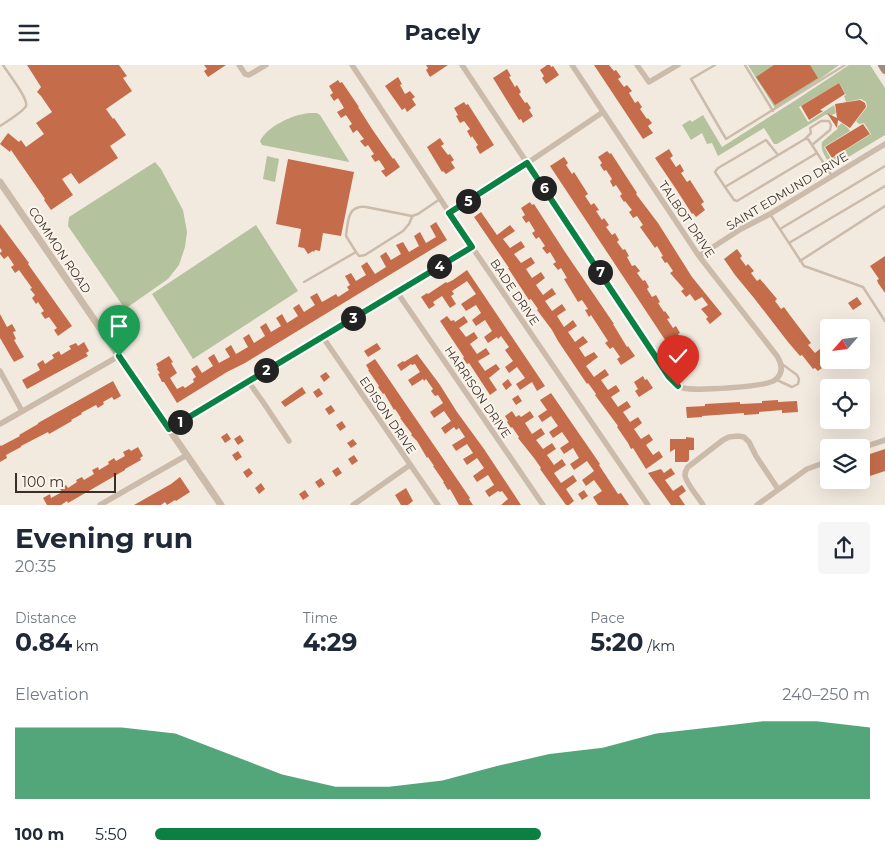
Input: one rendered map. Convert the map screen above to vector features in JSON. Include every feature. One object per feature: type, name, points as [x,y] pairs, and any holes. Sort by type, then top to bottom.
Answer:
[{"type":"street","points":[[240,65],[245,74],[249,75],[266,65]]},
{"type":"street","name":"BADE DRIVE","points":[[352,65],[449,213],[648,505]]},
{"type":"street","points":[[462,65],[669,377],[678,386],[686,389],[765,384],[776,380],[782,369],[782,364]]},
{"type":"street","name":"TALBOT DRIVE","points":[[572,65],[699,256],[777,355],[782,364]]},
{"type":"street","points":[[637,65],[649,82],[678,65]]},
{"type":"street","points":[[449,213],[603,112]]},
{"type":"street","name":"SAINT EDMUND DRIVE","points":[[699,256],[885,144]]},
{"type":"street","name":"COMMON ROAD","points":[[0,182],[221,505]]},
{"type":"street","points":[[169,429],[472,247]]},
{"type":"street","name":"HARRISON DRIVE","points":[[397,292],[543,505]]},
{"type":"street","name":"EDISON DRIVE","points":[[322,336],[438,505]]},
{"type":"street","points":[[0,424],[119,356]]},
{"type":"street","points":[[0,371],[22,411]]},
{"type":"street","points":[[248,381],[289,441]]},
{"type":"street","points":[[703,505],[685,476],[686,471],[688,467],[723,439],[729,437],[744,437],[750,442],[756,456],[778,489]]},
{"type":"street","points":[[870,445],[885,440]]},
{"type":"street","points":[[100,505],[186,455]]},
{"type":"street","points":[[757,505],[807,469],[820,464]]},
{"type":"street","points":[[353,505],[410,465]]},
{"type":"lane","points":[[0,126],[26,106],[24,95],[2,65]]},
{"type":"lane","points":[[715,65],[691,79],[726,139],[845,65]]},
{"type":"lane","points":[[745,65],[773,111]]},
{"type":"lane","points":[[725,187],[805,139],[811,133],[810,127],[822,121],[829,121],[831,125],[830,130],[812,145]]},
{"type":"lane","points":[[805,139],[808,139],[832,176]]},
{"type":"lane","points":[[778,155],[766,140],[718,168],[716,172],[734,200],[737,201],[817,153]]},
{"type":"lane","points":[[780,229],[885,166]]},
{"type":"lane","points":[[789,243],[885,186]]},
{"type":"lane","points":[[412,216],[406,228],[400,234],[365,255],[359,256],[356,253],[346,236],[351,212],[355,208],[366,207],[412,216],[440,199]]},
{"type":"lane","points":[[800,261],[885,206]]},
{"type":"lane","points":[[770,213],[804,266],[863,287],[885,321]]},
{"type":"lane","points":[[304,282],[356,253]]},
{"type":"lane","points":[[776,380],[787,386],[798,385],[798,375],[782,364]]},
{"type":"green space","points":[[748,65],[839,65],[775,108]]},
{"type":"green space","points":[[849,65],[870,65],[885,88],[885,135],[832,167],[823,152],[822,142],[837,130],[838,126],[842,123],[850,131],[824,147],[831,159],[871,134],[864,123],[859,124],[856,121],[867,107],[866,102],[861,99],[846,102],[844,96],[846,95],[839,83],[799,107],[808,122],[834,105],[836,113],[825,115],[777,144],[774,144],[764,128],[718,156],[712,143],[707,144],[702,133],[691,140],[682,125],[690,120],[692,122],[703,115],[722,147]]},
{"type":"green space","points":[[309,113],[320,115],[349,162],[262,145],[260,141],[275,126],[295,116]]},
{"type":"green space","points":[[267,156],[279,159],[275,182],[263,179]]},
{"type":"green space","points":[[155,162],[161,169],[183,210],[187,232],[185,247],[179,265],[168,279],[125,309],[68,226],[69,217]]},
{"type":"green space","points":[[256,225],[298,291],[193,359],[152,294]]},
{"type":"building","points":[[27,65],[119,65],[127,76],[123,78],[132,91],[106,109],[126,135],[110,146],[118,158],[79,184],[71,173],[62,179],[73,195],[51,210],[11,150],[10,152],[0,144],[8,133],[19,142],[21,140],[26,147],[44,134],[36,123],[52,112],[37,92],[41,87]]},
{"type":"building","points":[[204,65],[226,65],[208,77],[204,71],[207,69]]},
{"type":"building","points":[[426,65],[448,65],[430,77],[426,70],[428,68]]},
{"type":"building","points":[[547,65],[553,66],[559,75],[546,84],[540,70]]},
{"type":"building","points":[[594,65],[609,65],[614,71],[616,70],[621,77],[618,79],[624,87],[627,85],[632,91],[629,93],[635,103],[638,101],[642,107],[640,109],[652,123],[648,126],[653,133],[643,139]]},
{"type":"building","points":[[774,65],[810,65],[818,78],[775,105],[756,77]]},
{"type":"building","points":[[507,69],[515,87],[517,85],[521,92],[519,94],[531,108],[529,110],[533,116],[523,123],[521,119],[519,120],[493,78]]},
{"type":"building","points":[[398,77],[405,94],[410,91],[415,97],[412,99],[416,105],[407,112],[405,108],[402,110],[385,86]]},
{"type":"building","points":[[338,80],[340,83],[342,82],[372,129],[400,167],[386,177],[381,171],[385,169],[379,160],[375,162],[371,156],[374,154],[368,145],[365,147],[360,141],[364,139],[357,130],[353,133],[349,126],[352,124],[346,115],[341,118],[337,112],[344,108],[338,98],[334,101],[330,95],[333,93],[329,86]]},
{"type":"building","points":[[839,83],[845,94],[820,110],[823,111],[809,120],[801,106]]},
{"type":"building","points":[[860,100],[865,103],[866,107],[850,128],[838,120],[837,128],[827,113],[837,118],[835,104]]},
{"type":"building","points":[[464,102],[466,105],[468,104],[494,145],[480,154],[476,147],[478,145],[467,131],[470,129],[464,121],[460,123],[456,116],[458,115],[454,108]]},
{"type":"building","points":[[863,124],[870,134],[832,158],[825,147]]},
{"type":"building","points":[[440,138],[444,144],[441,146],[454,160],[451,162],[455,168],[446,174],[442,172],[427,147]]},
{"type":"building","points":[[669,149],[673,156],[670,158],[676,167],[680,164],[684,171],[681,173],[687,182],[690,180],[704,202],[701,204],[705,210],[696,217],[692,214],[655,158]]},
{"type":"building","points":[[607,151],[611,153],[692,277],[722,314],[710,324],[706,319],[708,317],[701,309],[708,305],[702,297],[695,301],[690,294],[686,297],[681,291],[684,289],[670,273],[673,271],[661,257],[663,256],[657,246],[655,248],[640,227],[643,225],[637,216],[633,218],[629,212],[632,210],[620,196],[622,194],[616,185],[613,187],[610,181],[612,179],[600,165],[602,163],[598,157]]},
{"type":"building","points":[[564,157],[568,163],[566,165],[572,174],[574,172],[588,194],[585,196],[591,205],[594,203],[599,210],[596,211],[602,220],[604,218],[609,225],[606,227],[612,235],[615,233],[619,240],[617,242],[623,250],[625,249],[632,266],[635,265],[640,271],[637,273],[643,281],[645,280],[649,287],[647,289],[652,297],[656,295],[660,302],[658,303],[670,318],[667,319],[673,328],[676,326],[684,344],[688,341],[692,348],[689,350],[693,357],[684,363],[681,359],[679,361],[550,166]]},
{"type":"building","points":[[288,159],[354,172],[341,236],[323,233],[320,251],[315,250],[308,254],[304,248],[298,247],[301,229],[276,224]]},
{"type":"building","points":[[530,202],[532,205],[534,204],[614,324],[627,347],[635,356],[621,365],[617,359],[620,357],[613,347],[610,349],[605,343],[608,341],[591,315],[589,317],[585,310],[588,309],[582,300],[578,302],[564,279],[567,278],[561,268],[558,270],[553,264],[556,262],[550,252],[547,254],[542,248],[545,246],[539,237],[536,239],[532,233],[535,231],[529,221],[526,223],[522,217],[525,215],[521,208]]},
{"type":"building","points":[[481,212],[497,235],[510,225],[515,231],[503,239],[510,248],[521,241],[525,247],[514,254],[521,263],[531,257],[535,263],[526,269],[532,278],[541,272],[545,278],[536,285],[543,295],[552,288],[556,294],[545,301],[552,311],[562,304],[566,310],[557,316],[564,327],[573,320],[577,326],[568,332],[575,342],[583,336],[588,342],[579,348],[585,357],[594,352],[598,357],[586,366],[594,377],[605,369],[609,375],[601,380],[608,390],[616,385],[620,391],[611,397],[618,407],[627,401],[631,407],[623,412],[630,422],[638,417],[642,423],[634,429],[641,439],[649,434],[653,440],[646,445],[653,455],[659,451],[663,457],[646,469],[474,217]]},
{"type":"building","points":[[436,222],[447,240],[177,403],[164,382],[162,382],[156,364],[169,356],[177,373],[170,378],[177,389],[183,386],[185,388],[194,382],[193,379],[196,377],[191,369],[197,365],[202,373],[213,366],[208,358],[214,354],[219,363],[230,357],[225,349],[231,345],[236,354],[248,347],[243,338],[249,334],[254,343],[265,336],[260,327],[266,323],[271,332],[281,326],[276,318],[282,314],[287,323],[298,316],[293,308],[299,304],[304,312],[315,305],[310,297],[317,293],[322,302],[336,294],[338,297],[349,290],[347,287],[350,285],[345,276],[351,273],[356,281],[366,275],[361,266],[367,262],[375,274],[386,267],[380,256],[386,252],[391,260],[401,254],[396,245],[403,242],[409,252],[419,246],[414,236],[420,232],[426,243],[436,237],[430,226]]},
{"type":"building","points":[[0,224],[72,326],[58,336],[54,330],[57,328],[49,317],[45,319],[41,313],[44,311],[38,302],[36,304],[32,298],[35,295],[30,289],[32,288],[19,270],[15,273],[11,267],[14,265],[8,256],[4,259],[0,254],[2,251],[0,248]]},
{"type":"building","points":[[737,249],[742,256],[740,258],[746,266],[748,264],[754,271],[751,273],[757,281],[760,279],[777,299],[775,301],[781,309],[784,307],[811,343],[808,345],[815,353],[820,349],[821,369],[818,371],[815,368],[813,369],[802,355],[800,356],[724,259]]},
{"type":"building","points":[[885,256],[885,293],[878,283],[877,280],[879,279],[870,266]]},
{"type":"building","points":[[467,270],[545,386],[537,391],[532,382],[520,390],[516,384],[525,378],[517,367],[509,373],[505,367],[513,361],[505,350],[509,347],[501,336],[488,343],[484,337],[492,331],[485,320],[476,326],[472,320],[481,313],[476,305],[466,311],[461,304],[476,294],[467,281],[452,291],[454,294],[451,296],[456,304],[450,308],[442,296],[433,302],[435,305],[429,309],[421,297],[446,282],[453,280]]},
{"type":"building","points":[[857,297],[862,304],[853,310],[848,303]]},
{"type":"building","points":[[0,314],[7,327],[12,324],[16,331],[13,332],[16,339],[14,340],[24,357],[14,362],[0,338]]},
{"type":"building","points":[[447,316],[451,321],[454,320],[455,322],[464,316],[468,322],[459,328],[466,337],[474,332],[478,338],[470,344],[477,354],[486,348],[490,354],[478,361],[485,371],[496,364],[500,369],[489,378],[497,390],[490,395],[469,363],[467,364],[440,321]]},
{"type":"building","points":[[84,342],[89,351],[86,353],[88,356],[27,389],[22,380],[40,370],[37,364],[43,360],[45,364],[54,358],[52,355],[59,351],[61,355],[71,349],[69,346],[76,343],[78,346]]},
{"type":"building","points":[[377,343],[381,349],[368,357],[364,351]]},
{"type":"building","points":[[417,354],[521,505],[501,505],[508,499],[502,491],[498,491],[489,497],[485,491],[494,485],[488,475],[477,482],[473,476],[484,468],[477,458],[467,465],[463,459],[473,453],[467,444],[456,451],[452,445],[465,437],[459,428],[456,430],[454,427],[445,434],[441,428],[451,421],[444,411],[434,418],[430,412],[443,403],[438,395],[435,396],[431,391],[433,389],[426,379],[412,386],[408,380],[420,372],[415,364],[411,364],[401,371],[397,365]]},
{"type":"building","points":[[375,359],[473,505],[459,505],[450,489],[448,490],[428,457],[378,387],[366,365]]},
{"type":"building","points":[[326,372],[330,377],[324,382],[320,376]]},
{"type":"building","points":[[643,376],[653,388],[639,397],[635,391],[638,389],[634,382]]},
{"type":"building","points":[[508,379],[512,385],[506,390],[502,384]]},
{"type":"building","points":[[113,381],[121,396],[114,400],[112,397],[103,402],[104,404],[98,408],[96,405],[81,413],[72,421],[49,434],[48,432],[6,455],[7,458],[0,462],[0,445],[20,436],[38,423]]},
{"type":"building","points":[[302,387],[306,393],[285,407],[281,402]]},
{"type":"building","points":[[319,388],[323,394],[317,398],[313,392]]},
{"type":"building","points":[[551,393],[600,464],[618,494],[621,493],[629,505],[598,505],[593,497],[602,491],[594,480],[586,486],[582,480],[594,471],[587,461],[574,470],[570,464],[579,458],[573,448],[564,454],[560,448],[569,442],[562,432],[553,438],[549,432],[558,426],[551,416],[542,422],[538,416],[547,410],[540,400]]},
{"type":"building","points":[[518,395],[522,401],[516,405],[512,399]]},
{"type":"building","points":[[778,400],[778,402],[797,401],[798,412],[782,413],[782,410],[759,412],[759,414],[744,415],[744,413],[687,418],[686,407],[740,402],[740,404],[762,403],[762,401]]},
{"type":"building","points":[[331,405],[335,411],[329,415],[325,409]]},
{"type":"building","points":[[512,411],[516,417],[519,415],[521,417],[530,411],[534,417],[525,423],[532,434],[541,428],[545,434],[536,440],[543,449],[552,443],[556,449],[547,455],[554,465],[562,459],[566,465],[554,473],[561,483],[573,475],[577,481],[566,489],[574,501],[569,505],[566,505],[507,422],[505,416]]},
{"type":"building","points":[[342,421],[346,427],[340,431],[336,425]]},
{"type":"building","points":[[227,433],[231,439],[225,443],[221,437]]},
{"type":"building","points":[[240,435],[244,441],[238,445],[234,439]]},
{"type":"building","points":[[686,437],[694,438],[694,450],[689,450],[689,460],[687,462],[675,462],[675,449],[670,452],[670,439],[686,439]]},
{"type":"building","points":[[353,439],[357,444],[351,448],[347,443]]},
{"type":"building","points":[[138,447],[143,456],[140,458],[141,460],[68,503],[67,501],[61,505],[47,505],[43,498],[50,494],[51,498],[62,492],[60,489],[66,485],[68,488],[82,477],[84,480],[94,474],[92,470],[98,467],[99,470],[109,464],[108,462],[114,458],[116,461],[125,456],[123,452],[129,449],[131,451]]},
{"type":"building","points":[[885,449],[885,471],[870,476],[870,454]]},
{"type":"building","points":[[238,451],[242,457],[236,461],[232,455]]},
{"type":"building","points":[[354,455],[358,461],[352,465],[348,459]]},
{"type":"building","points":[[338,467],[342,473],[336,477],[332,471]]},
{"type":"building","points":[[249,468],[253,473],[247,478],[243,472]]},
{"type":"building","points":[[671,468],[675,474],[665,480],[673,491],[682,485],[686,491],[679,496],[685,505],[671,505],[648,473],[661,469],[664,473]]},
{"type":"building","points":[[180,477],[190,492],[176,501],[167,505],[165,502],[161,505],[134,505],[171,484]]},
{"type":"building","points":[[321,478],[325,484],[319,488],[315,482]]},
{"type":"building","points":[[261,483],[265,489],[259,494],[255,488]]},
{"type":"building","points":[[406,488],[413,501],[408,505],[401,505],[395,495]]},
{"type":"building","points":[[305,490],[309,496],[303,500],[299,494]]},
{"type":"building","points":[[584,490],[588,496],[582,500],[578,494]]},
{"type":"route","points":[[119,356],[169,429],[472,247],[449,213],[527,163],[673,383],[678,386]]}]
